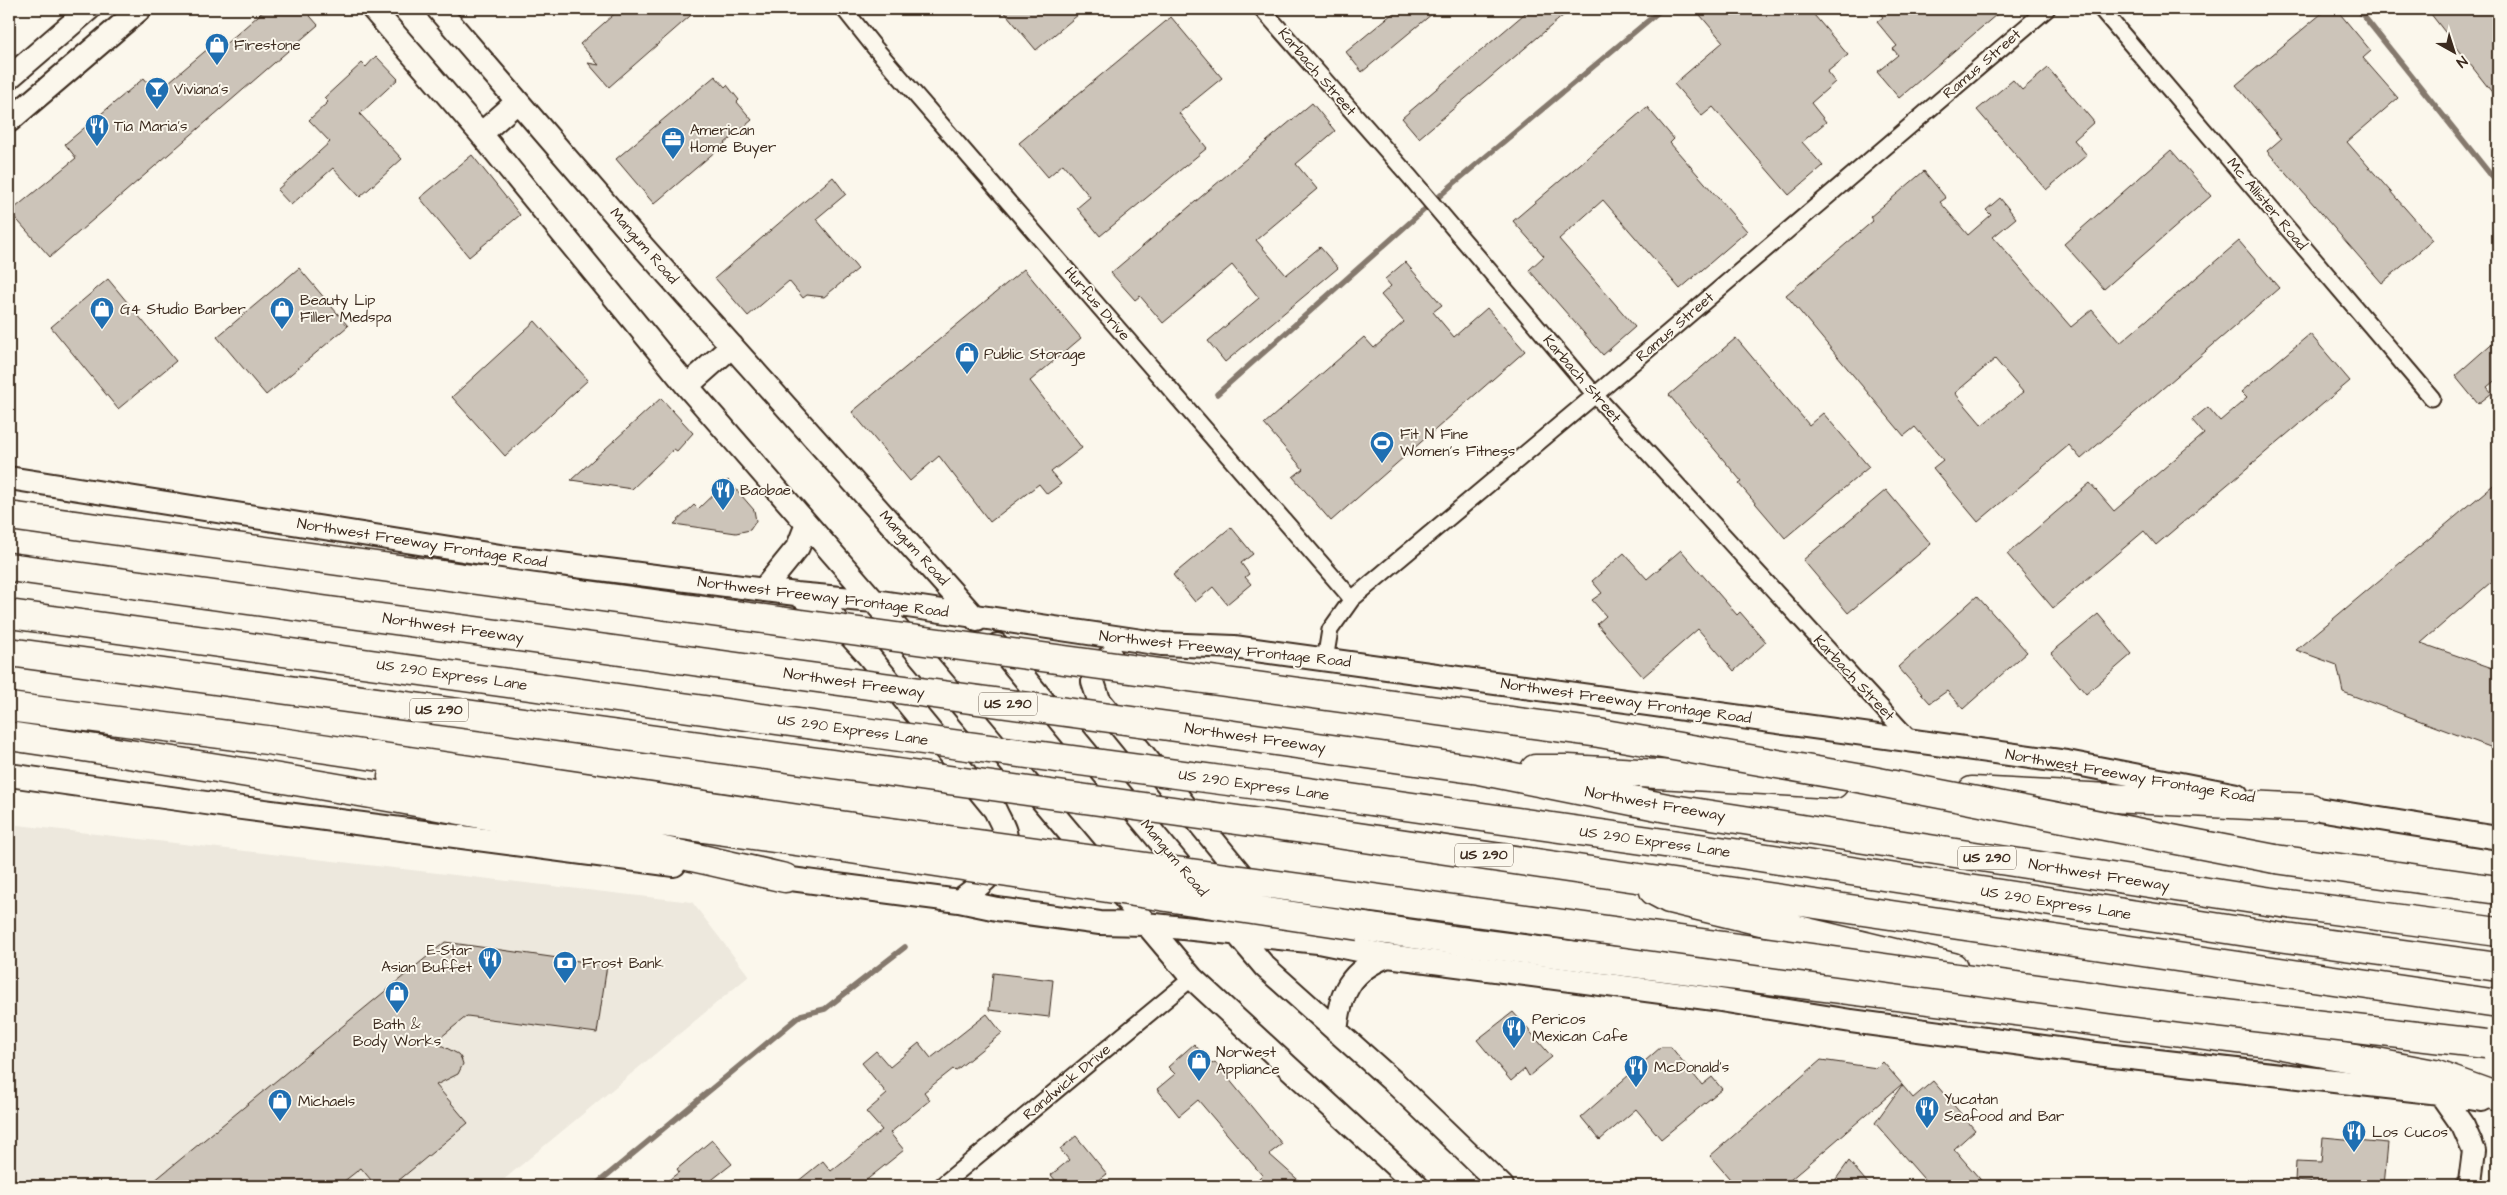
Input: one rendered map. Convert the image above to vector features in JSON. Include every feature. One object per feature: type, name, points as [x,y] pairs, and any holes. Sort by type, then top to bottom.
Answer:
[{"type":"highway","points":[[9,516],[1598,733],[1863,779],[2275,859],[2498,890]]},
{"type":"highway","name":"Northwest Freeway","points":[[9,567],[1479,770],[1686,811],[2266,901],[2498,932]]},
{"type":"highway","name":"US 290 Express Lane","points":[[9,614],[1273,787],[1734,853],[2280,937],[2498,967]]},
{"type":"highway","name":"US 290","points":[[9,652],[1303,829],[2498,1004]]},
{"type":"highway","points":[[9,707],[267,740],[882,831],[2184,1008],[2492,1045]]},
{"type":"highway","points":[[9,736],[240,771],[641,844],[786,878]]},
{"type":"highway","points":[[267,740],[312,763],[569,809],[831,846],[1460,941],[2262,1042]]},
{"type":"highway","points":[[1479,770],[1568,769],[2311,808]]},
{"type":"highway","points":[[1619,874],[1669,899],[2262,1042],[2434,1074],[2498,1097]]},
{"type":"main road","points":[[9,78],[89,9]]},
{"type":"main road","points":[[9,121],[140,9]]},
{"type":"main road","points":[[373,9],[482,134],[688,386],[874,601],[1192,978],[1417,1186]]},
{"type":"main road","name":"Mangum Road","points":[[438,9],[517,102],[732,346],[974,616],[1265,968],[1396,1084],[1502,1186]]},
{"type":"main road","points":[[482,134],[517,102]]},
{"type":"main road","points":[[688,386],[732,346]]},
{"type":"main road","name":"Northwest Freeway Frontage Road","points":[[9,478],[513,558],[796,594],[874,601],[1162,644],[1234,647],[2067,762],[2311,808],[2498,838]]},
{"type":"main road","points":[[763,590],[798,547],[807,524]]},
{"type":"main road","points":[[796,594],[832,616],[867,654],[995,810],[1006,833],[1005,854],[989,877],[959,901]]},
{"type":"main road","points":[[1162,644],[1118,653],[1096,666],[1093,682],[1099,700],[1257,894],[1318,942]]},
{"type":"main road","points":[[9,775],[244,809],[959,901],[997,909],[1100,923],[1145,924],[1318,942],[1388,956],[1705,998],[1851,1021],[2086,1052],[2440,1093],[2498,1103]]},
{"type":"main road","points":[[1336,1031],[1339,1006],[1350,982],[1369,963],[1388,956]]},
{"type":"main road","points":[[2440,1093],[2463,1126],[2474,1151],[2470,1182],[2467,1186]]},
{"type":"street","name":"Hurfus Drive","points":[[844,9],[881,55],[1352,599]]},
{"type":"street","name":"Karbach Street","points":[[1262,9],[1448,221],[1595,395],[1911,740]]},
{"type":"street","name":"Ramus Street","points":[[1325,660],[1330,630],[1352,599],[1595,395],[2047,9]]},
{"type":"street","name":"Mc Allister Road","points":[[2101,9],[2432,398]]},
{"type":"street","name":"Randwick Drive","points":[[941,1186],[1192,978]]},
{"type":"shaded area","points":[[9,824],[692,902],[749,976],[496,1186],[9,1186]]},
{"type":"building","points":[[266,9],[304,9],[318,25],[50,257],[10,212],[76,158],[65,144],[144,78],[156,93],[210,47],[215,53]]},
{"type":"building","points":[[620,9],[698,9],[609,87],[588,63],[599,65],[580,44]]},
{"type":"building","points":[[1002,9],[1085,9],[1036,50]]},
{"type":"building","points":[[1398,9],[1438,9],[1362,72],[1346,52]]},
{"type":"building","points":[[1530,9],[1571,9],[1419,138],[1402,118]]},
{"type":"building","points":[[1695,9],[1809,9],[1848,55],[1827,72],[1835,82],[1811,103],[1826,122],[1802,142],[1823,166],[1789,195],[1713,107],[1702,116],[1674,84],[1723,42]]},
{"type":"building","points":[[1876,9],[2003,9],[1899,98],[1877,72],[1898,55],[1893,49],[1897,46],[1877,22],[1883,17]]},
{"type":"building","points":[[2327,9],[2336,9],[2371,51],[2363,58],[2398,98],[2347,142],[2433,240],[2382,283],[2267,151],[2281,139],[2236,85]]},
{"type":"building","points":[[2427,9],[2498,9],[2498,100]]},
{"type":"building","points":[[1171,17],[1222,78],[1179,113],[1207,148],[1100,236],[1077,208],[1090,197],[1063,164],[1048,177],[1019,143]]},
{"type":"building","points":[[376,56],[398,79],[360,114],[402,159],[360,197],[333,168],[291,205],[277,190],[330,142],[309,120],[328,102],[324,98],[362,63],[366,67]]},
{"type":"building","points":[[2048,68],[2094,122],[2074,140],[2087,155],[2046,190],[1977,110],[2013,80],[2022,90]]},
{"type":"building","points":[[715,76],[725,87],[727,85],[739,100],[737,102],[752,120],[654,204],[616,159]]},
{"type":"building","points":[[1312,103],[1335,131],[1296,164],[1317,189],[1256,240],[1286,275],[1320,247],[1338,268],[1225,362],[1208,341],[1259,298],[1232,265],[1163,323],[1140,296],[1135,300],[1111,273]]},
{"type":"building","points":[[1647,107],[1674,139],[1670,143],[1747,231],[1680,289],[1603,200],[1559,239],[1635,327],[1603,355],[1529,270],[1544,256],[1513,221]]},
{"type":"building","points":[[2171,150],[2211,196],[2104,289],[2064,244]]},
{"type":"building","points":[[472,155],[520,215],[469,257],[420,198]]},
{"type":"building","points":[[1924,171],[1946,198],[1940,202],[1968,235],[1991,215],[1986,210],[2000,198],[2016,218],[1993,237],[2071,327],[2092,310],[2120,343],[2239,241],[2279,288],[2081,459],[2069,445],[1978,522],[1933,468],[1943,460],[1915,427],[1904,436],[1786,295],[1873,221],[1870,217]],"holes":[[[1995,359],[2023,392],[1982,425],[1955,393]]]},
{"type":"building","points":[[833,177],[846,194],[816,219],[858,269],[824,297],[807,295],[803,298],[789,281],[748,316],[715,278]]},
{"type":"building","points":[[1405,262],[1442,305],[1433,312],[1454,337],[1487,308],[1525,351],[1331,521],[1293,477],[1303,469],[1264,424],[1364,337],[1374,348],[1404,322],[1381,295],[1391,286],[1385,279]]},
{"type":"building","points":[[299,268],[348,326],[266,395],[217,337]]},
{"type":"building","name":"Public Storage","points":[[1024,269],[1081,338],[1030,381],[1082,448],[1051,472],[1061,484],[1047,494],[1039,484],[990,522],[939,456],[910,481],[852,412]]},
{"type":"building","points":[[108,279],[176,361],[118,409],[51,327]]},
{"type":"building","points":[[535,321],[588,380],[505,456],[452,397]]},
{"type":"building","points":[[2310,334],[2350,381],[2156,545],[2144,531],[2053,608],[2007,554],[2090,483],[2114,511],[2204,434],[2192,420],[2208,407],[2220,421],[2247,398],[2241,392]]},
{"type":"building","points":[[1736,338],[1809,425],[1823,413],[1869,467],[1785,538],[1739,484],[1742,482],[1669,395]]},
{"type":"building","points":[[2498,338],[2498,378],[2487,387],[2492,393],[2478,404],[2455,376]]},
{"type":"building","points":[[661,398],[693,433],[677,451],[674,449],[632,489],[571,480]]},
{"type":"building","points":[[728,480],[754,510],[756,521],[750,530],[736,533],[674,524],[694,505],[698,509]]},
{"type":"building","points":[[2498,481],[2498,576],[2421,643],[2498,670],[2498,750],[2343,692],[2337,665],[2296,650]]},
{"type":"building","points":[[1886,490],[1931,544],[1848,613],[1803,560]]},
{"type":"building","points":[[1231,527],[1253,554],[1241,563],[1249,574],[1245,577],[1251,584],[1227,604],[1213,587],[1195,602],[1173,575]]},
{"type":"building","points":[[1681,550],[1737,615],[1740,612],[1766,642],[1734,671],[1698,629],[1643,677],[1597,624],[1606,616],[1592,600],[1602,593],[1592,581],[1624,553],[1647,579]]},
{"type":"building","points":[[1977,596],[2027,652],[1963,709],[1947,691],[1930,703],[1898,667]]},
{"type":"building","points":[[2098,614],[2132,654],[2086,694],[2051,653]]},
{"type":"building","points":[[445,942],[607,965],[597,1033],[467,1016],[435,1042],[458,1054],[461,1058],[463,1064],[458,1074],[436,1085],[468,1123],[392,1186],[376,1186],[361,1168],[338,1186],[148,1186]]},
{"type":"building","points":[[993,973],[1053,980],[1049,1017],[989,1010]]},
{"type":"building","name":"Pericos Mexican Cafe","points":[[1513,1012],[1552,1057],[1529,1076],[1525,1069],[1511,1081],[1477,1040]]},
{"type":"building","points":[[987,1014],[1002,1033],[955,1071],[953,1069],[924,1092],[930,1100],[890,1133],[904,1150],[859,1186],[792,1186],[823,1161],[831,1171],[882,1130],[866,1112],[887,1094],[862,1063],[876,1051],[890,1067],[919,1043],[931,1058]]},
{"type":"building","points":[[1194,1044],[1212,1064],[1215,1062],[1282,1144],[1269,1154],[1305,1186],[1251,1186],[1262,1175],[1198,1100],[1179,1116],[1157,1089],[1175,1074],[1168,1067]]},
{"type":"building","points":[[1661,1047],[1671,1047],[1702,1085],[1712,1077],[1722,1089],[1661,1139],[1636,1109],[1600,1140],[1581,1117]]},
{"type":"building","points":[[1821,1060],[1877,1068],[1883,1062],[1902,1084],[1783,1186],[1736,1186],[1710,1156]]},
{"type":"building","name":"Yucatan Seafood and Bar","points":[[1933,1081],[1975,1130],[1954,1149],[1986,1186],[1930,1186],[1875,1123],[1902,1085],[1913,1098]]},
{"type":"building","points":[[1076,1136],[1107,1174],[1091,1186],[1060,1186],[1051,1175],[1069,1160],[1060,1149]]},
{"type":"building","name":"Los Cucos","points":[[2323,1137],[2388,1143],[2384,1186],[2319,1186],[2319,1183],[2295,1181],[2296,1161],[2321,1162]]},
{"type":"building","points":[[712,1140],[732,1164],[704,1186],[661,1186],[679,1172],[677,1169]]},
{"type":"building","points":[[1849,1161],[1870,1186],[1831,1186]]},
{"type":"waterway","points":[[1217,394],[1452,185],[1662,9]]},
{"type":"waterway","points":[[2358,9],[2498,184]]},
{"type":"waterway","points":[[594,1186],[801,1015],[825,1009],[905,947]]},
{"type":"place","name":"Firestone","points":[[217,66]]},
{"type":"place","name":"Viviana's","points":[[157,110]]},
{"type":"place","name":"Tia Maria's","points":[[97,147]]},
{"type":"place","name":"American Home Buyer","points":[[673,160]]},
{"type":"place","name":"G4 Studio Barber","points":[[102,330]]},
{"type":"place","name":"Beauty Lip Filler Medspa","points":[[282,330]]},
{"type":"place","name":"Public Storage","points":[[967,375]]},
{"type":"place","name":"Fit N Fine Women's Fitness","points":[[1382,464]]},
{"type":"place","name":"Baobae","points":[[723,511]]},
{"type":"place","name":"E-Star Asian Buffet","points":[[490,980]]},
{"type":"place","name":"Frost Bank","points":[[565,984]]},
{"type":"place","name":"Bath & Body Works","points":[[397,1014]]},
{"type":"place","name":"Pericos Mexican Cafe","points":[[1514,1049]]},
{"type":"place","name":"Norwest Appliance","points":[[1199,1082]]},
{"type":"place","name":"McDonald's","points":[[1636,1088]]},
{"type":"place","name":"Michaels","points":[[280,1122]]},
{"type":"place","name":"Yucatan Seafood and Bar","points":[[1927,1129]]},
{"type":"place","name":"Los Cucos","points":[[2354,1153]]}]
